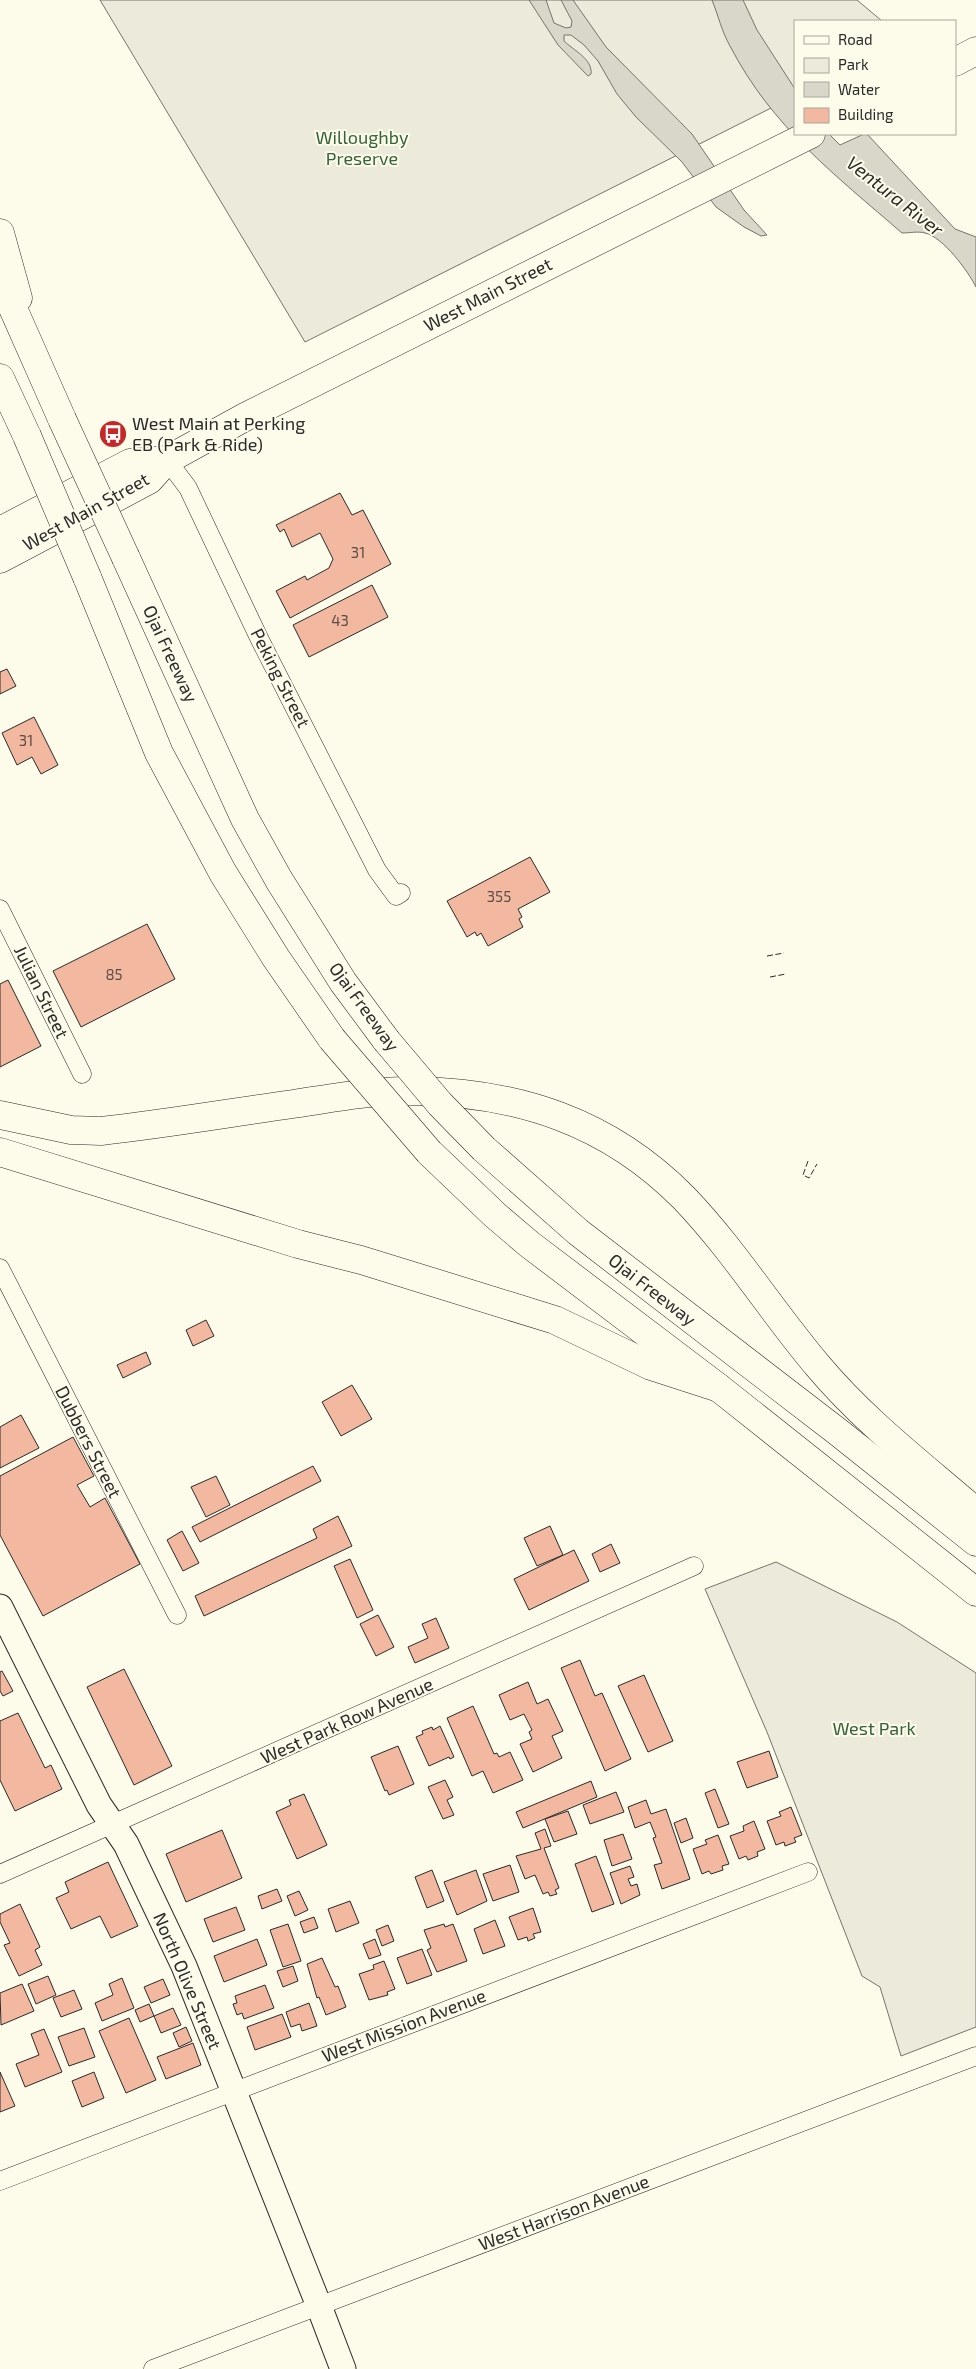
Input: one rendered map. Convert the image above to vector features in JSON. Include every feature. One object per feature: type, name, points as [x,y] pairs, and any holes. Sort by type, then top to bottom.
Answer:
[{"type":"main road","points":[[956,61],[976,51]]},
{"type":"main road","name":"West Main Street","points":[[0,559],[150,480],[167,460],[265,407],[809,135]]},
{"type":"main road","points":[[0,233],[32,350]]},
{"type":"main road","name":"Ojai Freeway","points":[[0,279],[245,819],[279,880],[343,982],[386,1040],[440,1104],[484,1149],[578,1232],[838,1432],[976,1542]]},
{"type":"main road","points":[[0,378],[27,436],[87,577],[159,753],[223,873],[276,958],[332,1039],[429,1152],[495,1215],[529,1244],[719,1388],[976,1592]]},
{"type":"main road","name":"West Main Street","points":[[0,531],[130,463],[167,460]]},
{"type":"main road","points":[[0,1115],[71,1130],[101,1131],[340,1097],[412,1091],[473,1093],[506,1099],[541,1108],[578,1123],[650,1168],[682,1197],[706,1224],[817,1366],[855,1408],[976,1512]]},
{"type":"main road","points":[[0,1152],[298,1244],[361,1260],[555,1320],[652,1366],[719,1388]]},
{"type":"street","name":"Peking Street","points":[[167,460],[184,481],[259,638],[377,870],[399,894]]},
{"type":"street","name":"Julian Street","points":[[0,909],[82,1074]]},
{"type":"street","name":"Dubbers Street","points":[[0,1268],[177,1615]]},
{"type":"street","name":"West Park Row Avenue","points":[[0,1874],[694,1566]]},
{"type":"street","name":"North Olive Street","points":[[0,1607],[99,1805],[126,1844],[180,1958],[343,2369]]},
{"type":"street","name":"West Mission Avenue","points":[[0,2181],[808,1872]]},
{"type":"street","name":"West Harrison Avenue","points":[[152,2369],[976,2056]]},
{"type":"green space","name":"Willoughby Preserve","points":[[100,0],[857,0],[881,20],[794,20],[794,97],[305,342]]},
{"type":"green space","name":"West Park","points":[[776,1562],[897,1622],[976,1673],[976,2027],[901,2056],[880,1987],[862,1976],[767,1732],[705,1589]]},
{"type":"water","points":[[529,0],[546,0],[554,23],[566,28],[571,27],[572,21],[561,0],[573,0],[606,47],[692,134],[744,210],[767,235],[761,236],[744,227],[716,207],[682,162],[636,117],[617,94],[598,61],[584,45],[571,35],[564,35],[564,41],[582,55],[589,64],[591,74],[588,76],[558,45]]},
{"type":"water","points":[[712,0],[743,0],[757,30],[794,87],[794,134],[765,101],[747,75],[722,29]]},
{"type":"water","name":"Ventura River","points":[[795,135],[830,135],[840,145],[862,135],[868,135],[955,229],[976,237],[976,287],[961,264],[939,241],[922,232],[902,233],[829,170]]},
{"type":"building","points":[[340,493],[352,515],[363,510],[391,564],[290,618],[276,591],[305,576],[307,580],[329,568],[333,559],[320,533],[292,547],[284,529],[280,532],[276,525]]},
{"type":"building","points":[[372,585],[388,617],[309,657],[293,625]]},
{"type":"building","points":[[7,669],[16,686],[0,694],[0,672]]},
{"type":"building","points":[[34,717],[58,765],[41,774],[32,757],[17,765],[2,733]]},
{"type":"building","points":[[530,857],[550,892],[518,909],[522,917],[519,919],[523,927],[488,946],[481,933],[477,936],[475,932],[467,937],[447,901]]},
{"type":"building","points":[[147,924],[175,979],[81,1027],[53,971]]},
{"type":"building","points":[[8,980],[41,1046],[0,1067],[0,984]]},
{"type":"building","points":[[206,1320],[214,1336],[193,1346],[186,1330]]},
{"type":"building","points":[[146,1352],[151,1364],[123,1378],[117,1365]]},
{"type":"building","points":[[352,1385],[372,1419],[341,1436],[322,1402]]},
{"type":"building","points":[[21,1415],[39,1448],[0,1468],[0,1427]]},
{"type":"building","points":[[73,1437],[94,1476],[77,1485],[90,1507],[105,1498],[140,1564],[43,1616],[0,1535],[0,1476]]},
{"type":"building","points":[[313,1466],[321,1481],[200,1542],[192,1527]]},
{"type":"building","points":[[216,1476],[230,1505],[206,1517],[191,1487]]},
{"type":"building","points":[[338,1516],[352,1546],[204,1616],[195,1596],[317,1538],[313,1529]]},
{"type":"building","points":[[550,1526],[563,1555],[537,1566],[524,1538]]},
{"type":"building","points":[[182,1531],[199,1563],[183,1571],[167,1540]]},
{"type":"building","points":[[611,1544],[620,1563],[600,1572],[592,1554]]},
{"type":"building","points":[[574,1550],[589,1581],[529,1610],[514,1579]]},
{"type":"building","points":[[350,1559],[373,1610],[357,1618],[334,1566]]},
{"type":"building","points":[[378,1615],[394,1647],[376,1656],[360,1624]]},
{"type":"building","points":[[436,1618],[449,1648],[415,1663],[408,1647],[428,1638],[422,1624]]},
{"type":"building","points":[[580,1660],[595,1696],[602,1693],[631,1759],[605,1771],[561,1668]]},
{"type":"building","points":[[124,1669],[172,1766],[134,1785],[87,1687]]},
{"type":"building","points":[[2,1671],[13,1691],[3,1696],[0,1691],[0,1672]]},
{"type":"building","points":[[644,1675],[673,1741],[648,1752],[618,1686]]},
{"type":"building","points":[[528,1682],[537,1704],[548,1699],[563,1731],[552,1736],[562,1758],[533,1772],[520,1744],[532,1739],[529,1732],[532,1730],[524,1714],[510,1720],[499,1695]]},
{"type":"building","points":[[473,1706],[494,1754],[497,1753],[499,1757],[510,1752],[523,1780],[493,1793],[483,1771],[472,1776],[447,1718]]},
{"type":"building","points":[[18,1713],[45,1768],[51,1765],[62,1789],[15,1811],[0,1780],[0,1721]]},
{"type":"building","points":[[440,1726],[454,1757],[450,1759],[449,1757],[429,1766],[416,1737],[423,1734],[422,1731],[432,1727],[433,1730]]},
{"type":"building","points":[[398,1746],[414,1784],[389,1795],[387,1790],[385,1791],[371,1757]]},
{"type":"building","points":[[769,1751],[778,1777],[747,1788],[737,1762]]},
{"type":"building","points":[[445,1780],[453,1797],[447,1800],[454,1815],[443,1819],[428,1787]]},
{"type":"building","points":[[591,1781],[597,1797],[523,1828],[516,1812]]},
{"type":"building","points":[[715,1789],[729,1824],[718,1828],[705,1793]]},
{"type":"building","points":[[616,1792],[624,1812],[590,1824],[583,1805]]},
{"type":"building","points":[[304,1794],[327,1845],[297,1859],[276,1812],[291,1805],[289,1800]]},
{"type":"building","points":[[646,1800],[651,1814],[666,1809],[690,1879],[662,1889],[654,1865],[662,1863],[653,1838],[656,1837],[650,1822],[635,1828],[628,1807]]},
{"type":"building","points":[[791,1807],[802,1835],[794,1838],[796,1842],[785,1846],[784,1842],[776,1845],[767,1821],[781,1816],[779,1812]]},
{"type":"building","points":[[568,1811],[577,1834],[554,1842],[545,1819]]},
{"type":"building","points":[[686,1818],[693,1838],[681,1843],[674,1823]]},
{"type":"building","points":[[754,1821],[765,1849],[757,1852],[758,1856],[748,1860],[746,1856],[739,1859],[730,1836],[744,1831],[743,1826]]},
{"type":"building","points":[[545,1829],[551,1846],[544,1848],[559,1888],[555,1890],[557,1894],[550,1896],[548,1892],[543,1894],[535,1875],[525,1879],[516,1856],[541,1849],[535,1833]]},
{"type":"building","points":[[222,1830],[242,1878],[186,1902],[166,1854]]},
{"type":"building","points":[[623,1834],[632,1859],[612,1866],[604,1840]]},
{"type":"building","points":[[718,1835],[729,1864],[722,1866],[723,1870],[711,1874],[709,1871],[702,1874],[693,1849],[707,1844],[705,1840]]},
{"type":"building","points":[[596,1856],[614,1904],[592,1912],[575,1864]]},
{"type":"building","points":[[108,1862],[138,1926],[111,1938],[100,1916],[71,1929],[56,1898],[69,1892],[65,1882]]},
{"type":"building","points":[[510,1865],[519,1892],[493,1901],[483,1874]]},
{"type":"building","points":[[630,1866],[634,1877],[628,1879],[631,1886],[637,1884],[640,1895],[621,1904],[610,1873]]},
{"type":"building","points":[[432,1870],[444,1901],[427,1908],[415,1877]]},
{"type":"building","points":[[476,1870],[487,1901],[457,1915],[444,1882]]},
{"type":"building","points":[[277,1889],[282,1901],[262,1909],[258,1896]]},
{"type":"building","points":[[299,1891],[308,1910],[295,1916],[287,1896]]},
{"type":"building","points":[[350,1901],[359,1923],[336,1932],[328,1909]]},
{"type":"building","points":[[20,1904],[40,1947],[35,1950],[42,1965],[19,1976],[4,1945],[10,1943],[0,1922],[0,1914]]},
{"type":"building","points":[[236,1907],[245,1930],[213,1942],[204,1919]]},
{"type":"building","points":[[533,1908],[541,1932],[533,1934],[535,1938],[528,1941],[527,1937],[518,1940],[509,1917]]},
{"type":"building","points":[[314,1917],[318,1928],[304,1933],[300,1922]]},
{"type":"building","points":[[495,1920],[505,1946],[483,1954],[474,1929]]},
{"type":"building","points":[[288,1924],[301,1961],[283,1967],[270,1930]]},
{"type":"building","points":[[444,1924],[445,1927],[453,1924],[467,1961],[437,1972],[427,1950],[431,1948],[424,1930]]},
{"type":"building","points":[[388,1925],[394,1941],[382,1946],[376,1930]]},
{"type":"building","points":[[257,1939],[267,1965],[224,1982],[214,1956]]},
{"type":"building","points":[[375,1939],[381,1955],[369,1959],[363,1944]]},
{"type":"building","points":[[422,1949],[432,1975],[407,1984],[397,1958]]},
{"type":"building","points":[[322,1958],[335,1987],[338,1986],[346,2007],[326,2015],[319,1997],[317,1998],[307,1964]]},
{"type":"building","points":[[384,1961],[395,1989],[387,1992],[388,1995],[369,2000],[359,1974],[374,1969],[373,1965]]},
{"type":"building","points":[[293,1966],[298,1981],[283,1987],[277,1971]]},
{"type":"building","points":[[48,1976],[56,1995],[36,2004],[28,1984]]},
{"type":"building","points":[[122,1978],[134,2008],[102,2021],[95,2003],[113,1995],[109,1984]]},
{"type":"building","points":[[163,1979],[170,1995],[151,2003],[144,1987]]},
{"type":"building","points":[[22,1984],[34,2011],[1,2025],[0,1993]]},
{"type":"building","points":[[265,1985],[274,2008],[244,2019],[242,2013],[237,2015],[233,2004],[237,2003],[235,1996]]},
{"type":"building","points":[[74,1990],[82,2009],[61,2017],[53,1998]]},
{"type":"building","points":[[309,2003],[317,2026],[302,2031],[300,2024],[291,2027],[286,2012]]},
{"type":"building","points":[[149,2004],[154,2016],[140,2022],[135,2010]]},
{"type":"building","points":[[173,2008],[181,2025],[161,2033],[154,2016]]},
{"type":"building","points":[[282,2014],[291,2037],[255,2050],[247,2027]]},
{"type":"building","points":[[129,2018],[156,2080],[126,2093],[99,2031]]},
{"type":"building","points":[[186,2027],[192,2041],[179,2047],[173,2033]]},
{"type":"building","points":[[84,2028],[95,2057],[69,2066],[58,2037]]},
{"type":"building","points":[[44,2029],[62,2072],[25,2087],[16,2064],[39,2055],[31,2034]]},
{"type":"building","points":[[193,2043],[201,2065],[166,2079],[157,2057]]},
{"type":"building","points":[[0,2072],[15,2106],[0,2112]]},
{"type":"building","points":[[94,2072],[104,2098],[82,2107],[72,2081]]},
{"type":"fence","points":[[767,956],[784,953]]},
{"type":"fence","points":[[770,977],[786,974]]},
{"type":"fence","points":[[808,1161],[803,1175],[809,1178],[817,1164]]},
{"type":"place","name":"West Main at Perking EB (Park & Ride)","points":[[113,434]]}]
